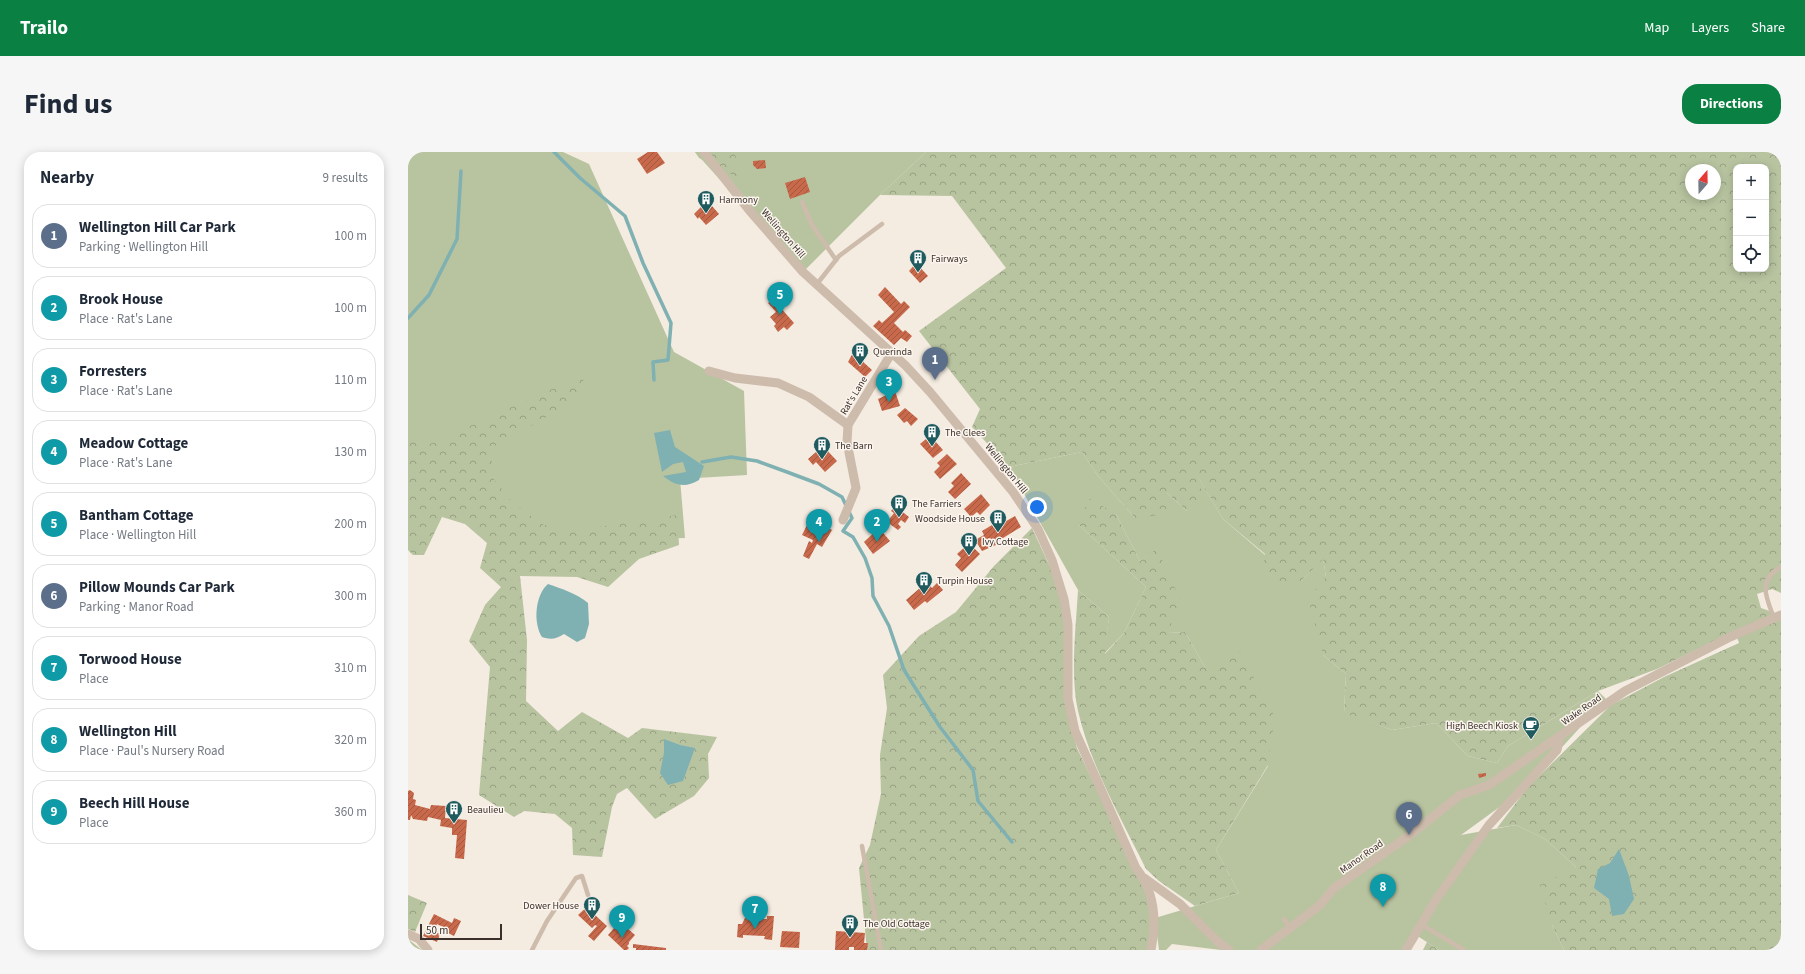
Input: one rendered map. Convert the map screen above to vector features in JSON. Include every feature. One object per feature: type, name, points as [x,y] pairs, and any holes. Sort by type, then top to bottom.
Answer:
[{"type":"street","name":"Wellington Hill","points":[[704,152],[749,210],[803,272],[891,354],[905,365],[956,421],[1013,492],[1038,529],[1052,560],[1064,599],[1068,625],[1068,699],[1076,731],[1136,868],[1144,878],[1180,904],[1218,942],[1229,950]]},
{"type":"street","name":"Rat's Lane","points":[[843,520],[856,488],[847,442],[848,425],[891,354]]},
{"type":"street","points":[[709,371],[735,378],[778,384],[809,397],[848,425]]},
{"type":"street","name":"Wake Road","points":[[1406,950],[1435,901],[1489,825],[1557,750],[1560,736],[1625,691],[1730,637],[1778,616]]},
{"type":"street","name":"Manor Road","points":[[1261,950],[1289,927],[1320,905],[1334,888],[1410,835],[1460,795],[1489,785],[1560,736]]},
{"type":"street","name":"Wellington Hill","points":[[1144,878],[1154,905],[1154,937],[1151,950]]},
{"type":"street","points":[[408,934],[419,939],[428,950]]},
{"type":"lane","points":[[802,202],[812,225],[836,260]]},
{"type":"lane","points":[[817,284],[836,260],[882,224]]},
{"type":"lane","points":[[1778,616],[1766,597],[1765,584],[1772,572],[1781,567]]},
{"type":"lane","points":[[862,846],[881,950]]},
{"type":"lane","points":[[532,950],[547,921],[576,878],[582,876],[588,895]]},
{"type":"lane","points":[[1284,919],[1289,927]]},
{"type":"lane","points":[[1422,925],[1464,950]]},
{"type":"green space","points":[[408,152],[563,152],[589,164],[674,352],[744,391],[747,475],[680,479],[685,538],[494,542],[408,459]]},
{"type":"green space","points":[[695,152],[926,152],[880,195],[803,272]]},
{"type":"green space","points":[[695,152],[734,152],[745,181],[699,158]]},
{"type":"green space","points":[[926,152],[1781,152],[1781,593],[1772,589],[1757,594],[1761,608],[1781,615],[1781,950],[1564,950],[1552,925],[1540,885],[1576,867],[1545,839],[1516,825],[1497,828],[1528,787],[1611,705],[1664,677],[1739,643],[1735,631],[1657,669],[1598,691],[1508,746],[1497,763],[1468,756],[1436,723],[1392,730],[1344,713],[1346,674],[1323,655],[1308,598],[1326,577],[1323,559],[1301,581],[1283,589],[1263,570],[1265,554],[1223,519],[1198,477],[1203,496],[1187,511],[1167,493],[1168,514],[1135,518],[1098,476],[1082,452],[1009,467],[972,427],[980,409],[919,331],[1006,268],[952,196],[880,195]]},
{"type":"green space","points":[[581,376],[590,393],[491,448],[493,478],[514,504],[544,525],[578,530],[677,515],[679,545],[639,559],[608,587],[577,577],[520,576],[527,640],[526,701],[558,731],[582,712],[628,738],[642,728],[717,737],[708,754],[709,778],[694,796],[655,819],[627,788],[617,794],[612,807],[602,857],[573,855],[572,828],[555,814],[524,811],[514,817],[479,795],[490,667],[469,641],[485,605],[501,587],[480,568],[487,543],[465,524],[442,517],[424,555],[413,555],[408,550],[408,434],[430,444]]},
{"type":"green space","points":[[1082,452],[1098,476],[1135,518],[1167,493],[1187,511],[1197,475],[1223,519],[1265,555],[1301,581],[1323,558],[1326,577],[1323,655],[1346,674],[1344,712],[1392,730],[1436,723],[1468,756],[1497,763],[1508,746],[1598,691],[1606,699],[1523,790],[1461,835],[1516,825],[1545,839],[1576,867],[1552,925],[1564,950],[1439,950],[1416,935],[1409,950],[1221,950],[1172,944],[1166,950],[1159,950],[1155,918],[1239,893],[1216,850],[1268,766],[1205,667],[1185,632],[1168,633],[1157,550],[1140,561],[1116,514],[1079,525],[1146,587],[1124,633],[1104,654],[1109,617],[1078,590],[1009,467]]},
{"type":"green space","points":[[1089,498],[1116,514],[1140,561],[1157,549],[1180,599],[1168,633],[1185,632],[1205,667],[1240,652],[1275,717],[1268,765],[1216,850],[1239,893],[1195,906],[1159,881],[1146,869],[1108,792],[1091,752],[1078,711],[1074,682],[1074,651],[1078,590],[1109,617],[1105,654],[1124,633],[1146,587],[1079,525]]},
{"type":"green space","points":[[1032,528],[1052,571],[1062,601],[1065,626],[1067,712],[1077,748],[1146,892],[1153,916],[1147,950],[867,950],[859,868],[870,845],[881,794],[880,755],[887,708],[883,675],[919,636],[956,612],[994,566]]},
{"type":"green space","points":[[408,895],[427,903],[415,932],[408,929]]},
{"type":"green space","points":[[408,939],[422,950],[408,950]]},
{"type":"green space","points":[[1427,942],[1439,950],[1423,950]]},
{"type":"water","points":[[670,430],[675,447],[704,466],[699,480],[694,483],[685,485],[676,484],[663,476],[686,472],[683,462],[673,464],[662,472],[654,433]]},
{"type":"water","points":[[548,584],[574,594],[588,603],[589,624],[585,638],[577,642],[564,634],[553,638],[542,637],[537,624],[537,609],[540,595]]},
{"type":"water","points":[[664,739],[680,745],[695,748],[683,781],[668,785],[660,773],[664,753]]},
{"type":"water","points":[[1619,849],[1629,876],[1634,899],[1624,914],[1612,916],[1609,899],[1594,888],[1598,869],[1610,863]]},
{"type":"building","points":[[648,152],[657,152],[665,163],[647,174],[637,159]]},
{"type":"building","points":[[765,160],[766,168],[757,169],[753,165],[753,161]]},
{"type":"building","points":[[805,177],[810,192],[790,199],[785,183]]},
{"type":"building","name":"Harmony","points":[[704,204],[708,209],[712,206],[719,214],[706,225],[694,214]]},
{"type":"building","name":"Fairways","points":[[916,263],[928,276],[920,283],[909,271]]},
{"type":"building","points":[[885,287],[901,304],[904,301],[910,307],[894,323],[903,332],[905,330],[912,336],[907,342],[901,338],[894,345],[873,326],[879,320],[882,323],[894,312],[878,295]]},
{"type":"building","points":[[773,299],[794,323],[787,330],[784,327],[778,332],[774,326],[776,324],[770,317],[776,312],[768,303]]},
{"type":"building","name":"Querinda","points":[[854,351],[864,354],[861,360],[872,370],[865,377],[848,362]]},
{"type":"building","points":[[895,391],[900,406],[882,411],[878,399]]},
{"type":"building","points":[[905,408],[918,419],[911,426],[907,421],[904,423],[897,415]]},
{"type":"building","name":"The Clees","points":[[926,439],[931,444],[935,441],[943,450],[933,458],[920,444]]},
{"type":"building","name":"The Barn","points":[[823,446],[837,461],[825,472],[816,462],[813,465],[808,459]]},
{"type":"building","points":[[947,454],[957,464],[940,479],[934,472],[940,466],[937,463]]},
{"type":"building","points":[[961,473],[971,484],[955,499],[948,492],[954,486],[951,483]]},
{"type":"building","points":[[981,494],[990,505],[980,515],[977,512],[971,517],[964,509]]},
{"type":"building","name":"The Farriers","points":[[895,506],[909,517],[905,523],[901,520],[898,524],[901,527],[898,530],[887,522],[894,513],[891,511]]},
{"type":"building","name":"Woodside House","points":[[1015,516],[1021,527],[995,543],[996,545],[982,551],[975,540],[984,535],[982,531],[992,525],[994,528]]},
{"type":"building","points":[[821,524],[832,530],[822,547],[817,544],[809,559],[803,556],[809,541],[812,543],[813,540],[802,535],[807,525],[815,530],[818,525],[820,527]]},
{"type":"building","points":[[879,528],[890,541],[873,554],[864,542]]},
{"type":"building","name":"Ivy Cottage","points":[[969,543],[980,554],[962,572],[955,565],[961,558],[957,554]]},
{"type":"building","name":"Turpin House","points":[[927,582],[932,588],[937,583],[943,590],[927,603],[925,601],[914,610],[906,600]]},
{"type":"building","points":[[1486,773],[1486,776],[1479,778],[1478,774]]},
{"type":"building","name":"Beaulieu","points":[[410,790],[414,793],[413,799],[416,800],[415,805],[430,809],[431,805],[446,806],[445,818],[467,820],[464,859],[455,858],[457,835],[452,835],[452,828],[440,826],[441,820],[428,817],[427,821],[413,819],[411,815],[410,820],[408,820],[408,791]]},
{"type":"building","name":"Dower House","points":[[591,903],[599,910],[595,915],[607,926],[594,941],[588,936],[597,926],[595,925],[592,928],[578,915]]},
{"type":"building","points":[[434,914],[452,923],[454,918],[461,921],[454,936],[448,933],[449,930],[437,924],[434,931],[440,934],[437,942],[423,936]]},
{"type":"building","points":[[767,916],[774,916],[772,940],[764,939],[765,936],[743,935],[743,938],[737,937],[738,924],[742,924],[745,918],[761,921],[761,919],[767,919]]},
{"type":"building","points":[[615,927],[622,933],[627,928],[635,935],[629,942],[627,946],[629,948],[627,950],[624,950],[608,935]]},
{"type":"building","points":[[782,931],[800,932],[799,948],[780,947]]},
{"type":"building","name":"The Old Cottage","points":[[836,931],[865,933],[864,943],[868,943],[867,950],[854,950],[854,947],[849,947],[849,950],[835,950]]},
{"type":"building","points":[[633,944],[666,948],[666,950],[636,950],[636,948],[633,948]]},
{"type":"waterway","points":[[554,152],[580,178],[625,216],[643,263],[671,323],[668,360],[653,362],[654,380]]},
{"type":"waterway","points":[[408,318],[429,295],[457,239],[461,171]]},
{"type":"waterway","points":[[702,462],[731,457],[757,461],[819,484],[842,497],[852,518],[843,531],[853,537],[865,558],[872,578],[873,596],[889,626],[904,670],[940,727],[973,770],[978,801],[1012,842]]},
{"type":"place","name":"Harmony","points":[[706,214]]},
{"type":"place","name":"Fairways","points":[[918,273]]},
{"type":"place","name":"Bantham Cottage","points":[[780,315]]},
{"type":"place","name":"Querinda","points":[[860,366]]},
{"type":"place","name":"Wellington Hill Car Park","points":[[935,380]]},
{"type":"place","name":"Forresters","points":[[889,402]]},
{"type":"place","name":"The Clees","points":[[932,447]]},
{"type":"place","name":"The Barn","points":[[822,460]]},
{"type":"place","name":"The Farriers","points":[[899,518]]},
{"type":"place","name":"Woodside House","points":[[998,533]]},
{"type":"place","name":"Meadow Cottage","points":[[819,542]]},
{"type":"place","name":"Brook House","points":[[877,542]]},
{"type":"place","name":"Ivy Cottage","points":[[969,556]]},
{"type":"place","name":"Turpin House","points":[[924,595]]},
{"type":"place","name":"High Beech Kiosk","points":[[1531,740]]},
{"type":"place","name":"Beaulieu","points":[[454,824]]},
{"type":"place","name":"Pillow Mounds Car Park","points":[[1409,835]]},
{"type":"place","name":"Wellington Hill","points":[[1383,907]]},
{"type":"place","name":"Dower House","points":[[592,920]]},
{"type":"place","name":"Torwood House","points":[[755,929]]},
{"type":"place","name":"Beech Hill House","points":[[622,938]]},
{"type":"place","name":"The Old Cottage","points":[[850,938]]}]
